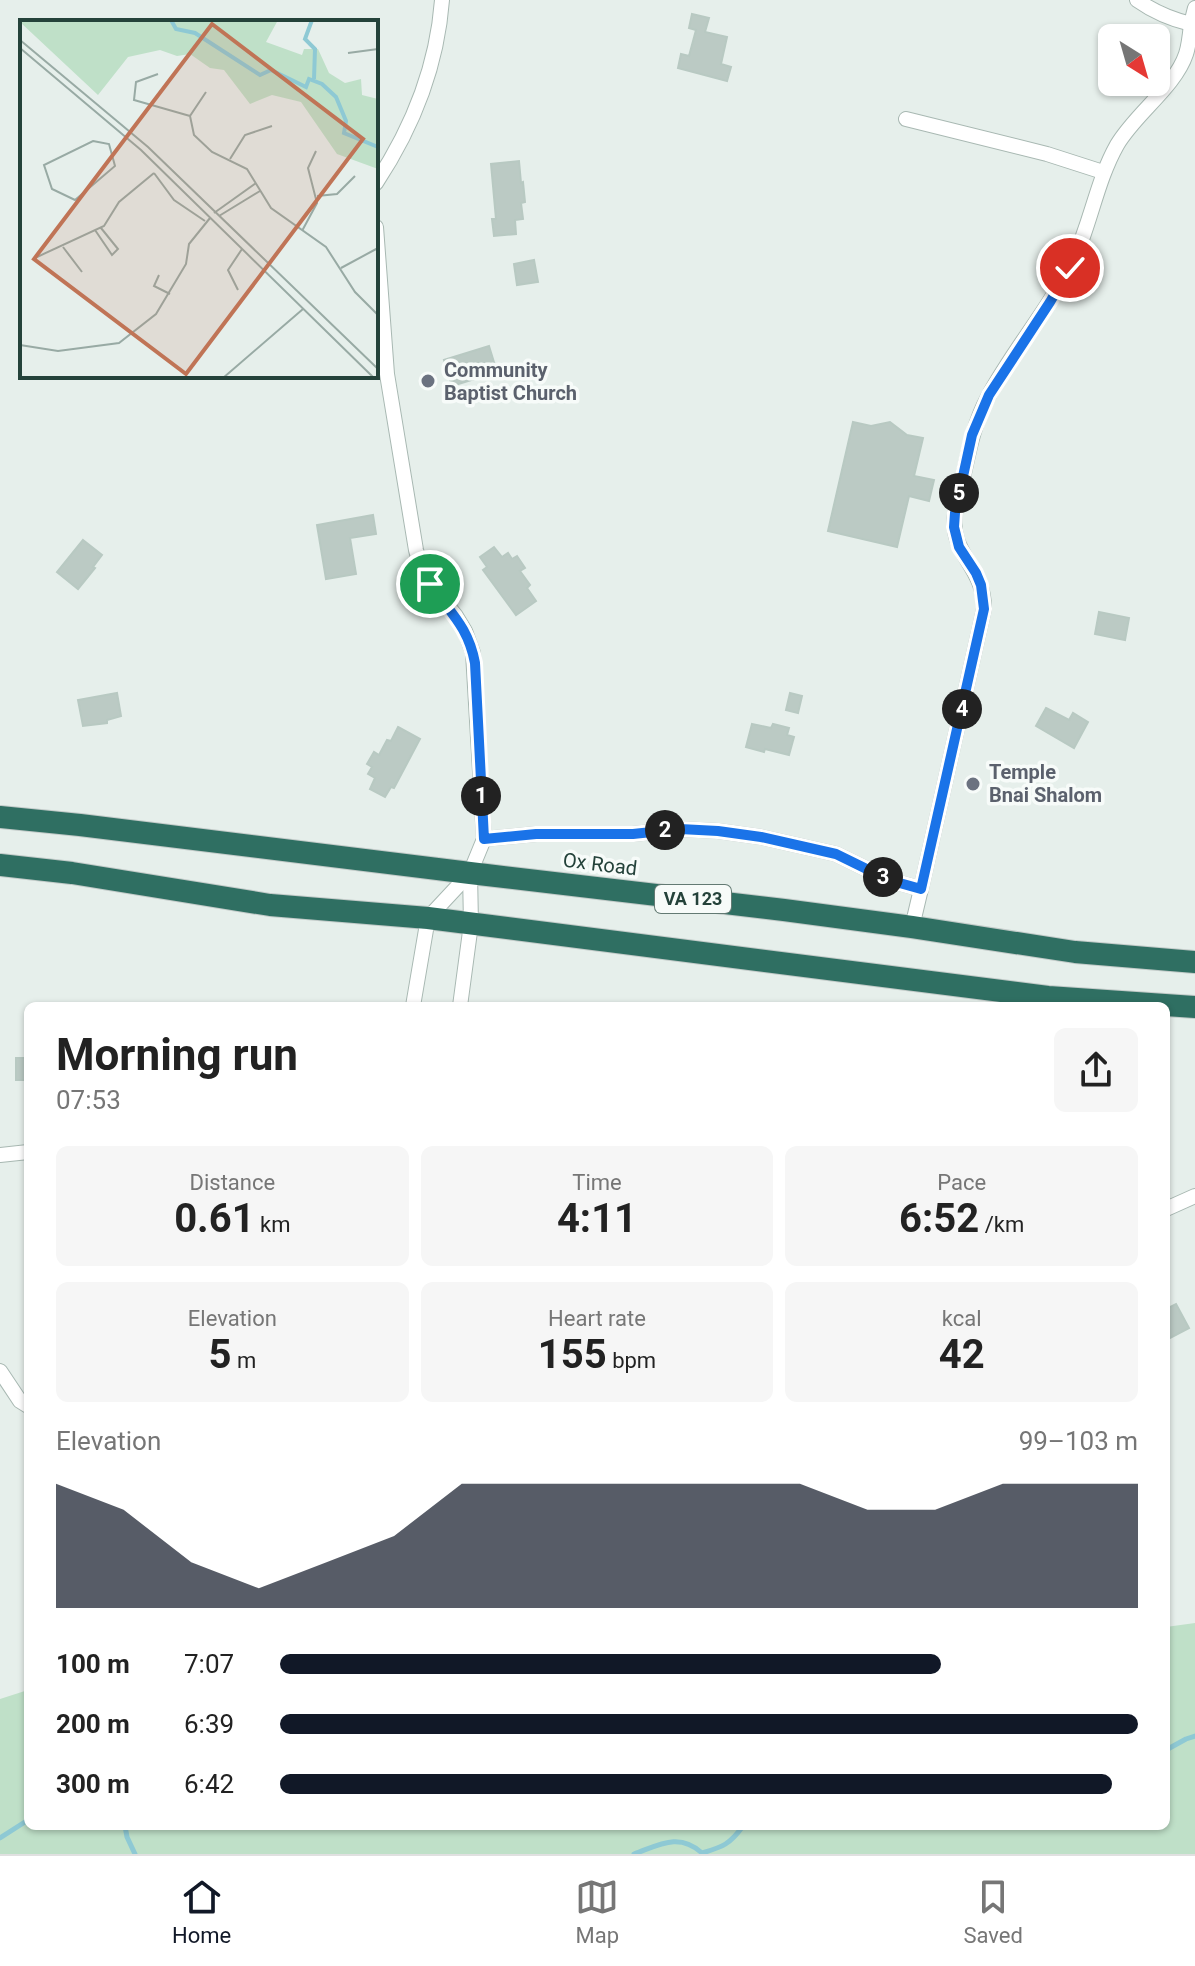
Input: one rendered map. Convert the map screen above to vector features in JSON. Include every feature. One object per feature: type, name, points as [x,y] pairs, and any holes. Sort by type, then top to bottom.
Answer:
[{"type":"highway","name":"Ox Road","points":[[0,817],[784,910],[1075,952],[1195,962]]},
{"type":"highway","points":[[0,865],[87,875],[270,905],[428,918],[1048,997],[1122,1002]]},
{"type":"highway","points":[[1170,1005],[1195,1007]]},
{"type":"street","points":[[378,180],[407,132],[420,100],[436,46],[442,0]]},
{"type":"street","points":[[1137,0],[1167,18],[1191,24]]},
{"type":"street","points":[[912,927],[984,609],[981,585],[959,547],[954,527],[972,435],[989,395],[1070,268],[1103,172],[1127,130],[1182,63],[1189,44],[1195,8]]},
{"type":"street","points":[[906,119],[1047,154],[1103,172]]},
{"type":"street","points":[[378,254],[387,374],[416,550],[430,584],[465,631],[475,663],[484,839],[470,873],[428,918],[414,1002]]},
{"type":"street","points":[[484,839],[536,834],[633,834],[680,829],[718,831],[836,854],[889,880],[921,889]]},
{"type":"street","points":[[461,1002],[471,924],[470,873]]},
{"type":"street","points":[[0,1155],[24,1152]]},
{"type":"street","points":[[1170,1207],[1195,1196]]},
{"type":"street","points":[[0,1371],[24,1404]]},
{"type":"green space","points":[[1195,1623],[1195,1854],[0,1854],[0,1699],[24,1691],[24,1830],[1170,1830],[1170,1626]]},
{"type":"building","points":[[692,14],[709,18],[705,32],[727,37],[721,64],[731,67],[727,81],[678,68],[681,54],[689,56],[696,30],[689,28]]},
{"type":"building","points":[[519,161],[525,202],[521,203],[523,219],[515,220],[516,234],[494,236],[492,219],[496,219],[491,164]]},
{"type":"building","points":[[534,260],[538,282],[517,285],[514,264]]},
{"type":"building","points":[[489,346],[497,372],[452,386],[444,360]]},
{"type":"building","points":[[853,422],[871,426],[890,422],[907,435],[923,438],[914,476],[934,480],[929,501],[909,496],[897,547],[828,531]]},
{"type":"building","points":[[373,515],[376,534],[350,538],[356,574],[326,579],[317,525]]},
{"type":"building","points":[[83,540],[102,555],[78,589],[57,572]]},
{"type":"building","points":[[494,547],[502,557],[508,553],[512,559],[517,556],[525,568],[520,571],[530,585],[527,588],[536,601],[516,615],[483,570],[487,567],[480,557]]},
{"type":"building","points":[[1099,612],[1129,618],[1125,640],[1095,634]]},
{"type":"building","points":[[117,693],[121,716],[107,720],[107,723],[83,726],[78,700]]},
{"type":"building","points":[[790,693],[802,696],[798,713],[786,710]]},
{"type":"building","points":[[1046,708],[1069,720],[1073,713],[1088,722],[1074,748],[1036,726]]},
{"type":"building","points":[[752,724],[789,728],[787,735],[794,737],[789,755],[746,747]]},
{"type":"building","points":[[398,727],[420,739],[394,788],[391,787],[385,797],[370,789],[375,778],[368,774],[372,767],[367,764],[374,752],[379,755],[387,740],[391,741]]},
{"type":"building","points":[[16,1058],[24,1058],[24,1080],[16,1080]]},
{"type":"building","points":[[1176,1304],[1189,1328],[1170,1338],[1170,1307]]},
{"type":"waterway","points":[[1170,1748],[1195,1736]]},
{"type":"waterway","points":[[0,1838],[24,1823]]},
{"type":"waterway","points":[[126,1830],[135,1854]]},
{"type":"waterway","points":[[634,1854],[669,1842],[685,1843],[702,1853],[726,1844],[740,1830]]},
{"type":"place","name":"Community Baptist Church","points":[[428,381]]},
{"type":"place","name":"Temple Bnai Shalom","points":[[973,784]]},
{"type":"route","points":[[430,584],[456,616],[473,653],[484,839],[536,834],[633,834],[680,829],[718,831],[836,854],[889,880],[921,889],[984,609],[981,585],[959,547],[954,527],[972,435],[989,395],[1070,268]]}]
